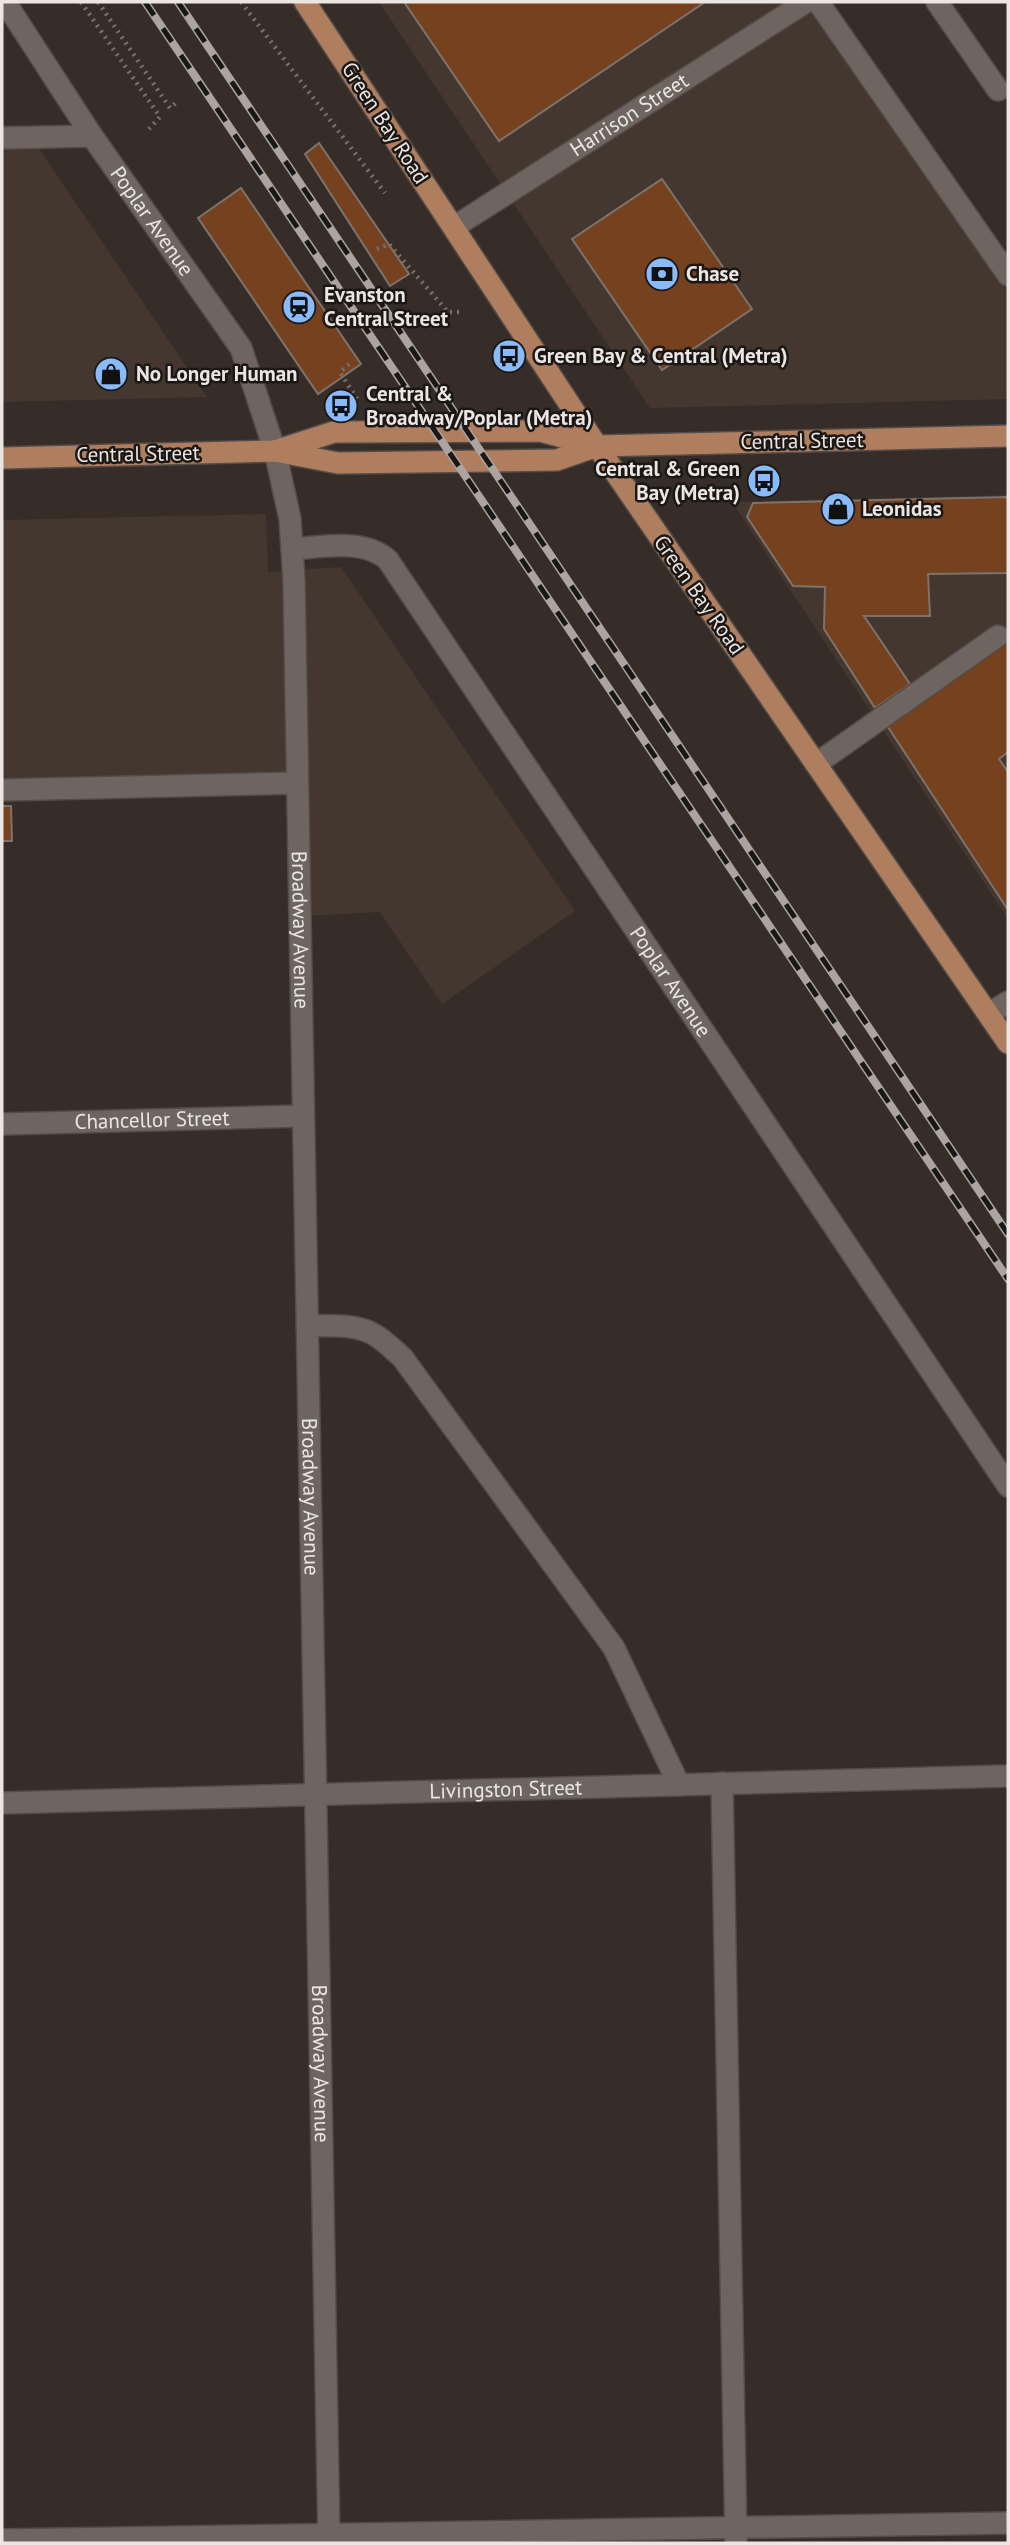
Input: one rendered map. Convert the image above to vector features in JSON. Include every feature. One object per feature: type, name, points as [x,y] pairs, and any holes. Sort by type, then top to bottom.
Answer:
[{"type":"main road","name":"Green Bay Road","points":[[305,2],[597,446],[1008,1043]]},
{"type":"main road","name":"Central Street","points":[[275,451],[334,432],[540,431],[597,446],[1008,436]]},
{"type":"main road","name":"Central Street","points":[[2,458],[275,451],[338,463],[557,460],[597,446]]},
{"type":"street","name":"Poplar Avenue","points":[[5,2],[92,136],[241,348],[275,451]]},
{"type":"street","name":"Harrison Street","points":[[454,228],[806,2]]},
{"type":"street","points":[[818,2],[1008,275]]},
{"type":"street","points":[[937,2],[998,90]]},
{"type":"street","points":[[2,138],[92,136]]},
{"type":"street","name":"Broadway Avenue","points":[[275,451],[290,519],[292,549],[329,2540]]},
{"type":"street","name":"Poplar Avenue","points":[[292,549],[360,547],[378,550],[388,559],[1008,1486]]},
{"type":"street","points":[[816,764],[998,636]]},
{"type":"street","points":[[2,790],[297,783]]},
{"type":"street","points":[[989,1014],[1008,1002]]},
{"type":"street","name":"Chancellor Street","points":[[2,1124],[303,1116]]},
{"type":"street","points":[[307,1326],[361,1329],[375,1335],[402,1356],[614,1648],[679,1785]]},
{"type":"street","name":"Livingston Street","points":[[2,1803],[1008,1776]]},
{"type":"street","points":[[722,1783],[736,2535]]},
{"type":"street","points":[[2,2540],[329,2540],[736,2535],[1008,2523]]},
{"type":"path","points":[[81,2],[160,117],[149,129]]},
{"type":"path","points":[[98,2],[170,108],[176,103]]},
{"type":"path","points":[[241,2],[385,193]]},
{"type":"path","points":[[377,249],[389,244],[448,312],[464,312]]},
{"type":"path","points":[[349,364],[340,372],[357,398]]},
{"type":"shaded area","points":[[379,2],[830,2],[1008,267],[1008,399],[650,408]]},
{"type":"shaded area","points":[[2,125],[23,125],[207,397],[2,402]]},
{"type":"shaded area","points":[[1008,495],[1008,919],[732,502]]},
{"type":"shaded area","points":[[266,514],[268,572],[341,567],[575,911],[442,1004],[380,912],[304,916],[303,786],[2,790],[2,520]]},
{"type":"building","points":[[404,2],[705,2],[499,141]]},
{"type":"building","points":[[319,143],[409,274],[390,286],[305,154]]},
{"type":"building","name":"Chase","points":[[662,179],[752,309],[662,370],[572,239]]},
{"type":"building","name":"Evanston Central Street","points":[[241,188],[361,364],[318,394],[198,218]]},
{"type":"building","points":[[1008,497],[1008,573],[928,574],[930,616],[864,616],[910,684],[875,708],[824,629],[825,587],[793,586],[747,517],[753,503]]},
{"type":"building","points":[[1008,634],[1008,752],[999,759],[1008,772],[1008,910],[886,724]]},
{"type":"building","points":[[2,806],[11,806],[12,841],[2,841]]},
{"type":"railway","points":[[145,2],[1008,1279]]},
{"type":"railway","points":[[178,2],[1008,1234]]},
{"type":"place","name":"Chase","points":[[662,274]]},
{"type":"place","name":"Evanston Central Street","points":[[299,307]]},
{"type":"place","name":"Green Bay & Central (Metra)","points":[[509,356]]},
{"type":"place","name":"No Longer Human","points":[[111,374]]},
{"type":"place","name":"Central & Broadway/Poplar (Metra)","points":[[341,406]]},
{"type":"place","name":"Central & Green Bay (Metra)","points":[[764,481]]},
{"type":"place","name":"Leonidas","points":[[838,509]]}]
